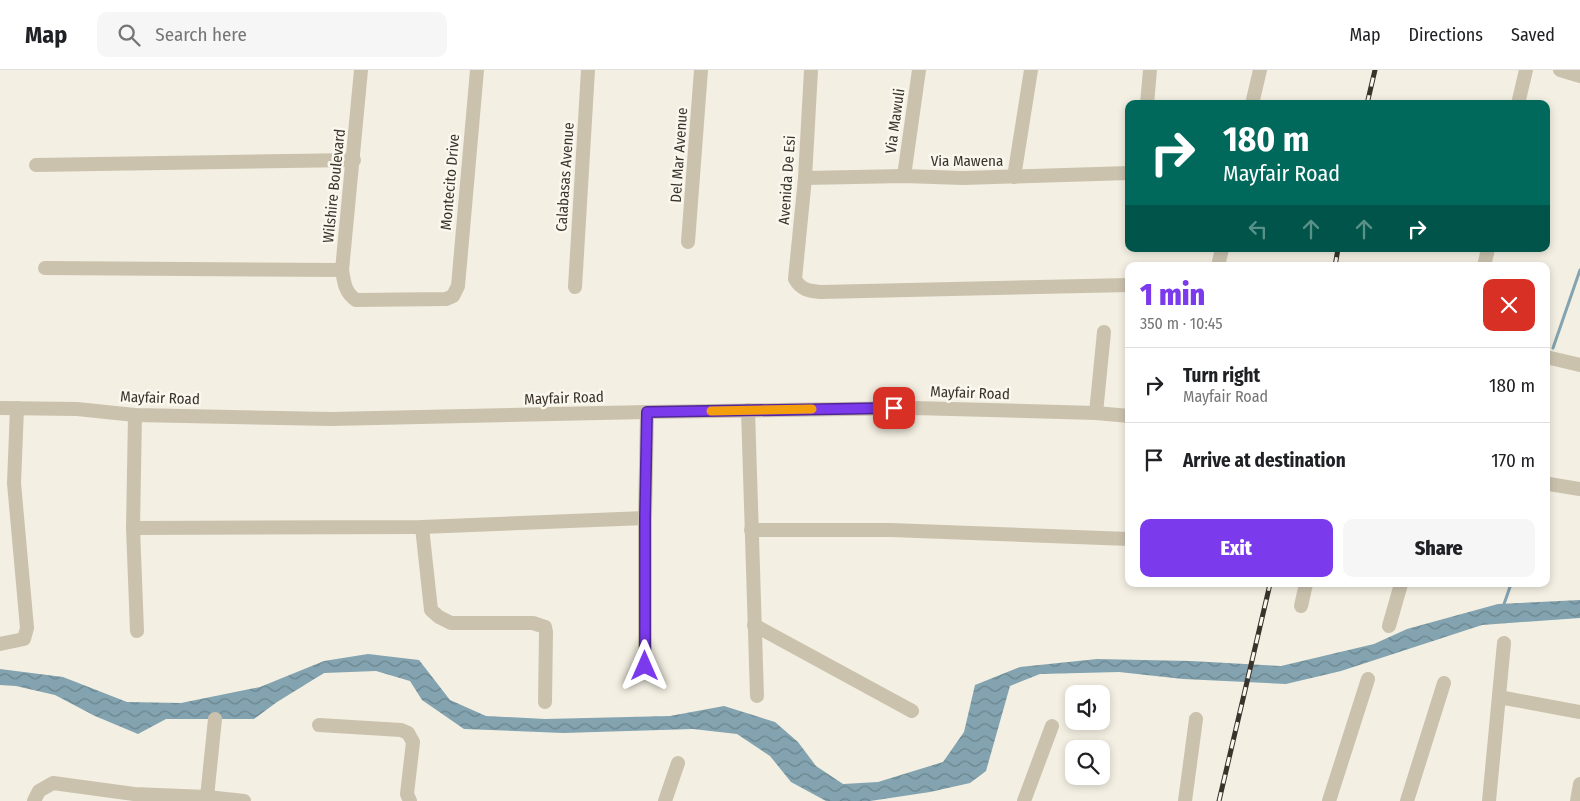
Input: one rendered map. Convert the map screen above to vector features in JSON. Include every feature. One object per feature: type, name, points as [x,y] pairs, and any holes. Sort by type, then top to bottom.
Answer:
[{"type":"street","name":"Wilshire Boulevard","points":[[356,300],[350,296],[346,289],[342,270],[354,160],[361,70]]},
{"type":"street","name":"Montecito Drive","points":[[356,300],[446,299],[453,296],[458,286],[477,70]]},
{"type":"street","name":"Calabasas Avenue","points":[[574,286],[588,70]]},
{"type":"street","name":"Del Mar Avenue","points":[[688,242],[701,70]]},
{"type":"street","name":"Avenida De Esi","points":[[811,70],[805,178],[795,279],[798,285],[804,289],[821,292],[1125,285]]},
{"type":"street","name":"Via Mawuli","points":[[904,176],[919,70]]},
{"type":"street","points":[[1014,177],[1031,70]]},
{"type":"street","points":[[1146,100],[1150,70]]},
{"type":"street","points":[[1253,100],[1260,70]]},
{"type":"street","points":[[1560,70],[1580,76]]},
{"type":"street","points":[[1518,100],[1522,71]]},
{"type":"street","points":[[36,165],[354,160]]},
{"type":"street","name":"Via Mawena","points":[[805,178],[904,176],[963,178],[1125,173]]},
{"type":"street","points":[[45,268],[342,270]]},
{"type":"street","points":[[1096,413],[1104,332]]},
{"type":"street","points":[[1550,358],[1580,365]]},
{"type":"street","name":"Mayfair Road","points":[[0,408],[76,409],[135,415],[331,419],[913,408],[1096,413],[1125,416]]},
{"type":"street","points":[[0,644],[24,639],[27,628],[14,483],[17,408]]},
{"type":"street","points":[[748,410],[757,696]]},
{"type":"street","points":[[645,666],[647,412]]},
{"type":"street","points":[[135,415],[133,528],[137,630]]},
{"type":"street","points":[[1550,484],[1580,489]]},
{"type":"street","points":[[133,528],[422,527],[645,518]]},
{"type":"street","points":[[422,527],[431,610],[451,623],[533,623],[545,628],[545,702]]},
{"type":"street","points":[[751,530],[891,530],[1125,539]]},
{"type":"street","points":[[1301,606],[1305,587]]},
{"type":"street","points":[[1390,626],[1400,587]]},
{"type":"street","points":[[754,625],[912,711]]},
{"type":"street","points":[[1489,801],[1504,643]]},
{"type":"street","points":[[1329,801],[1368,679]]},
{"type":"street","points":[[1408,801],[1444,683]]},
{"type":"street","points":[[1500,697],[1580,712]]},
{"type":"street","points":[[207,797],[215,719]]},
{"type":"street","points":[[1184,801],[1196,719]]},
{"type":"street","points":[[319,725],[401,730],[408,733],[413,742],[406,794],[410,801]]},
{"type":"street","points":[[1024,801],[1052,726]]},
{"type":"street","points":[[665,801],[678,763]]},
{"type":"street","points":[[34,801],[39,791],[53,783],[170,798],[207,797],[244,801]]},
{"type":"street","points":[[1577,801],[1580,784]]},
{"type":"water","points":[[1580,600],[1580,618],[1482,625],[1341,671],[1286,684],[1183,679],[1119,672],[1040,674],[1010,686],[986,771],[970,783],[930,792],[870,801],[826,801],[791,782],[770,756],[737,734],[693,729],[563,733],[464,729],[422,700],[410,681],[376,671],[324,673],[277,702],[254,719],[166,719],[138,734],[95,716],[55,695],[16,686],[0,685],[0,669],[63,677],[127,702],[181,703],[260,687],[324,661],[368,654],[419,660],[450,700],[486,716],[545,719],[670,716],[724,706],[775,722],[798,742],[816,766],[843,784],[878,782],[943,762],[964,732],[975,685],[1020,667],[1097,659],[1191,661],[1281,666],[1374,644],[1407,629],[1498,604]]},
{"type":"waterway","points":[[1553,348],[1580,270]]},
{"type":"waterway","points":[[1503,607],[1510,587]]},
{"type":"railway","points":[[1368,100],[1375,70]]},
{"type":"railway","points":[[1336,262],[1337,252]]},
{"type":"railway","points":[[1219,801],[1269,587]]},
{"type":"slow traffic","points":[[711,411],[812,409]]},
{"type":"route","points":[[645,666],[647,412],[894,408]]}]
